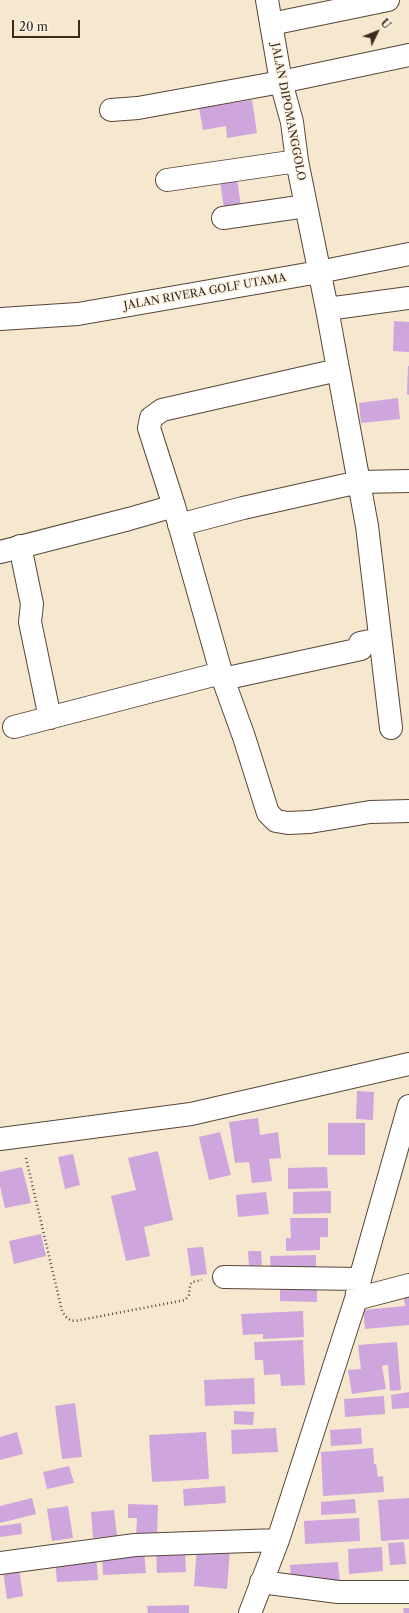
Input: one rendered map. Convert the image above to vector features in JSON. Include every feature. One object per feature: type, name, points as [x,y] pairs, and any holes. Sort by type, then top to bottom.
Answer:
[{"type":"street","name":"JALAN DIPOMANGGOLO","points":[[267,0],[281,82],[292,122],[297,162],[327,309],[367,526],[391,728]]},
{"type":"street","points":[[272,24],[388,0]]},
{"type":"street","points":[[111,110],[138,108],[281,82],[409,55]]},
{"type":"street","points":[[167,180],[297,162]]},
{"type":"street","points":[[223,218],[306,206]]},
{"type":"street","name":"JALAN RIVERA GOLF UTAMA","points":[[0,319],[78,314],[319,272],[409,254]]},
{"type":"street","points":[[327,309],[409,298]]},
{"type":"street","points":[[338,370],[162,410],[152,418],[150,428],[222,676],[244,737],[268,813],[276,821],[288,823],[310,822],[370,812],[409,810]]},
{"type":"street","points":[[50,718],[30,622],[32,604],[10,549],[129,519],[243,508],[359,482],[409,481]]},
{"type":"street","points":[[14,727],[222,676],[361,649],[360,643],[380,639]]},
{"type":"street","points":[[10,1138],[191,1114],[409,1064]]},
{"type":"street","points":[[250,1613],[278,1540],[358,1289],[409,1106]]},
{"type":"street","points":[[224,1277],[358,1289],[409,1285]]},
{"type":"street","points":[[0,1563],[135,1545],[278,1540]]},
{"type":"street","points":[[261,1582],[338,1592],[409,1592]]},
{"type":"path","points":[[10,1138],[62,1311],[70,1321],[75,1322],[184,1300],[190,1295],[190,1285],[192,1282],[224,1277]]},
{"type":"building","points":[[252,100],[257,133],[227,138],[226,126],[203,130],[199,108]]},
{"type":"building","points":[[237,179],[242,213],[225,215],[220,182]]},
{"type":"building","points":[[394,321],[409,322],[409,352],[393,351]]},
{"type":"building","points":[[409,366],[409,395],[407,394]]},
{"type":"building","points":[[398,398],[400,419],[361,423],[359,403]]},
{"type":"building","points":[[357,1091],[374,1092],[373,1120],[356,1119]]},
{"type":"building","points":[[258,1118],[260,1135],[278,1132],[281,1158],[269,1159],[272,1181],[252,1183],[249,1162],[235,1163],[229,1122]]},
{"type":"building","points":[[328,1123],[365,1123],[365,1155],[328,1155]]},
{"type":"building","points":[[220,1132],[231,1175],[209,1180],[199,1137]]},
{"type":"building","points":[[158,1151],[173,1220],[144,1227],[150,1256],[126,1261],[111,1196],[136,1190],[128,1158]]},
{"type":"building","points":[[73,1154],[80,1185],[65,1189],[58,1157]]},
{"type":"building","points":[[22,1167],[31,1203],[5,1208],[0,1186],[0,1172]]},
{"type":"building","points":[[327,1167],[328,1188],[288,1189],[288,1168]]},
{"type":"building","points":[[331,1191],[331,1213],[293,1214],[293,1192]]},
{"type":"building","points":[[266,1192],[269,1214],[238,1217],[236,1195]]},
{"type":"building","points":[[290,1218],[328,1218],[328,1237],[320,1237],[320,1250],[286,1251],[286,1238],[291,1238]]},
{"type":"building","points":[[41,1234],[46,1256],[14,1264],[9,1241]]},
{"type":"building","points":[[203,1247],[207,1274],[191,1276],[187,1248]]},
{"type":"building","points":[[248,1251],[261,1251],[262,1265],[249,1266]]},
{"type":"building","points":[[316,1255],[316,1273],[271,1274],[270,1256]]},
{"type":"building","points":[[280,1282],[317,1283],[317,1302],[280,1301]]},
{"type":"building","points":[[409,1297],[409,1325],[365,1329],[363,1310],[405,1306],[404,1298]]},
{"type":"building","points":[[303,1311],[304,1337],[263,1339],[263,1334],[243,1335],[241,1314]]},
{"type":"building","points":[[303,1340],[305,1385],[281,1386],[280,1374],[264,1375],[263,1360],[255,1360],[254,1342]]},
{"type":"building","points":[[397,1342],[401,1390],[390,1391],[388,1365],[382,1366],[386,1389],[352,1394],[348,1370],[361,1369],[358,1345]]},
{"type":"building","points":[[254,1378],[255,1404],[205,1406],[204,1380]]},
{"type":"building","points":[[409,1392],[409,1408],[392,1409],[391,1395]]},
{"type":"building","points":[[384,1396],[385,1414],[345,1417],[344,1399]]},
{"type":"building","points":[[75,1403],[82,1457],[62,1459],[55,1406]]},
{"type":"building","points":[[234,1411],[254,1412],[253,1425],[234,1424]]},
{"type":"building","points":[[276,1428],[278,1452],[232,1454],[231,1430]]},
{"type":"building","points":[[361,1428],[362,1444],[331,1446],[330,1430]]},
{"type":"building","points":[[17,1432],[23,1454],[0,1460],[0,1437]]},
{"type":"building","points":[[206,1432],[209,1479],[152,1482],[149,1435]]},
{"type":"building","points":[[373,1448],[374,1464],[376,1464],[378,1477],[383,1476],[384,1492],[323,1496],[321,1452]]},
{"type":"building","points":[[69,1466],[74,1483],[47,1489],[43,1472]]},
{"type":"building","points":[[225,1486],[226,1503],[184,1506],[183,1489]]},
{"type":"building","points":[[32,1498],[36,1514],[0,1523],[0,1506]]},
{"type":"building","points":[[409,1498],[409,1539],[381,1541],[378,1500]]},
{"type":"building","points":[[355,1499],[356,1513],[321,1515],[321,1502]]},
{"type":"building","points":[[128,1504],[158,1505],[157,1537],[136,1536],[137,1518],[128,1518]]},
{"type":"building","points":[[68,1506],[73,1538],[52,1541],[47,1509]]},
{"type":"building","points":[[114,1510],[117,1536],[93,1538],[91,1512]]},
{"type":"building","points":[[359,1518],[360,1541],[305,1544],[304,1521]]},
{"type":"building","points":[[21,1523],[22,1534],[0,1537],[0,1526]]},
{"type":"building","points":[[404,1542],[406,1564],[390,1565],[388,1543]]},
{"type":"building","points":[[197,1546],[230,1549],[227,1589],[194,1586]]},
{"type":"building","points":[[382,1547],[383,1571],[349,1574],[348,1549]]},
{"type":"building","points":[[185,1548],[186,1572],[157,1573],[156,1550]]},
{"type":"building","points":[[144,1551],[146,1573],[103,1575],[102,1554]]},
{"type":"building","points":[[96,1554],[98,1580],[57,1582],[55,1557]]},
{"type":"building","points":[[338,1562],[340,1582],[292,1585],[290,1565]]},
{"type":"building","points":[[19,1568],[23,1596],[7,1599],[3,1571]]},
{"type":"building","points":[[189,1605],[189,1613],[148,1613],[147,1606]]},
{"type":"building","points":[[403,1608],[409,1608],[409,1613],[404,1613]]}]
